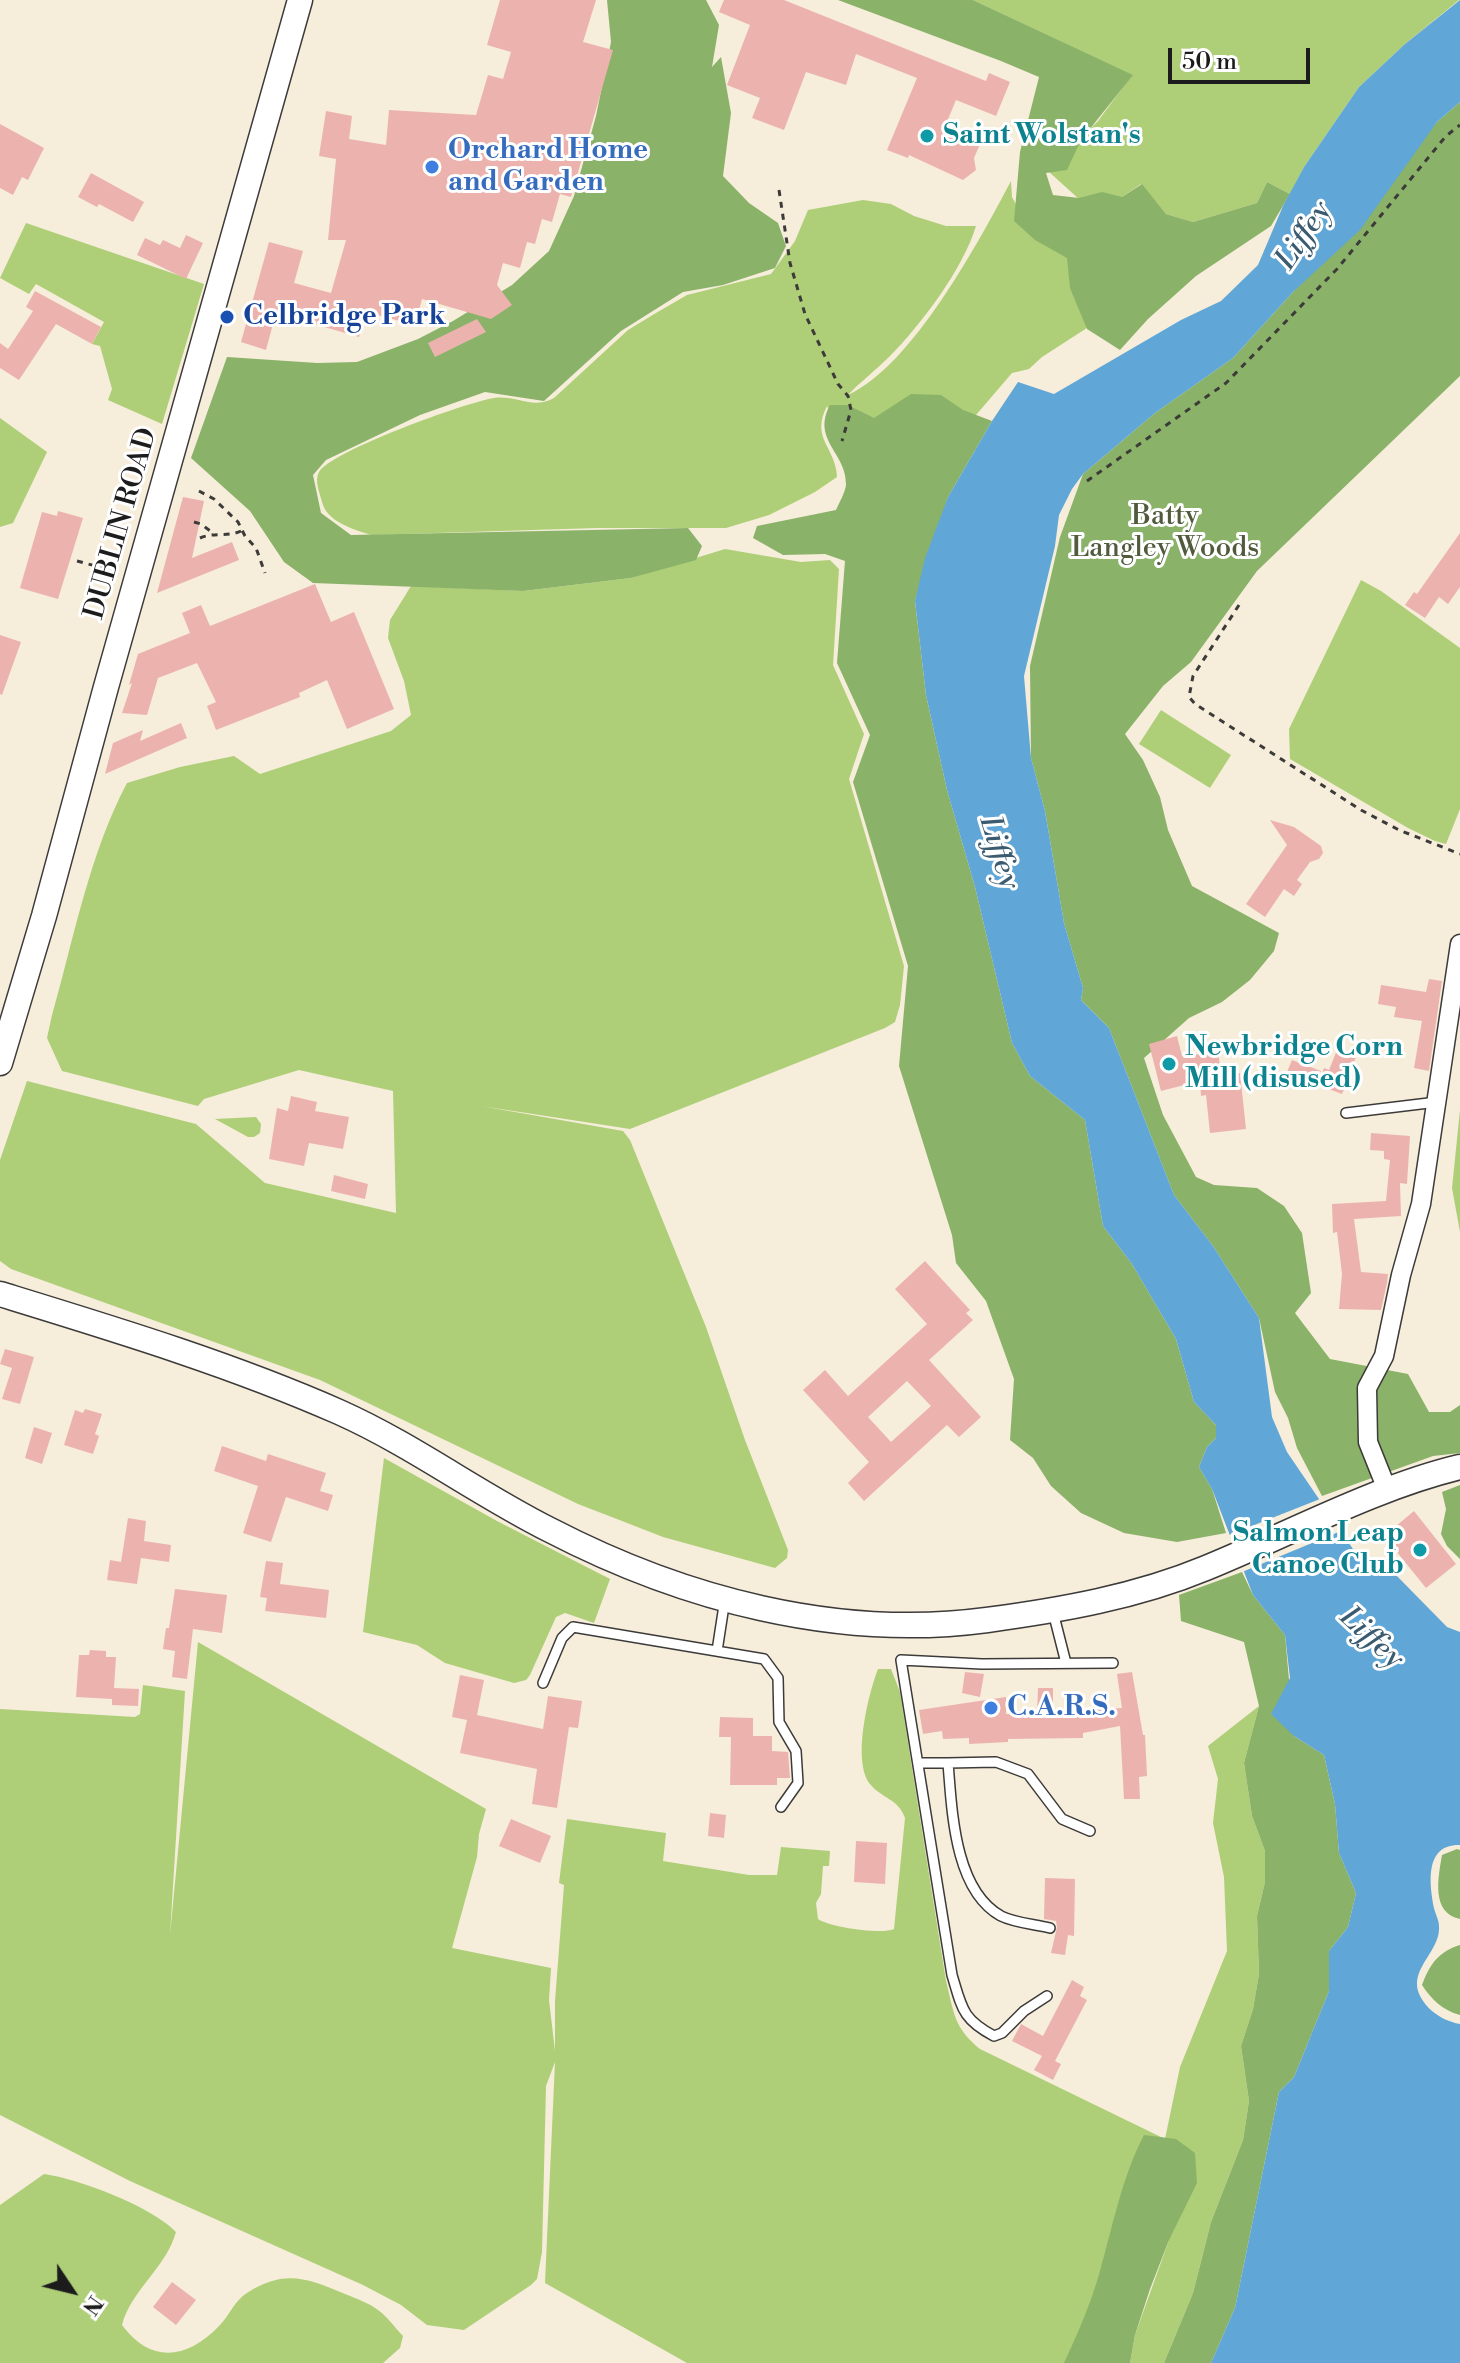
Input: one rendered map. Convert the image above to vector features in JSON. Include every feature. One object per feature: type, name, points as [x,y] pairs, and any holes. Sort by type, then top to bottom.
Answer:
[{"type":"main road","name":"DUBLIN ROAD","points":[[0,1063],[44,916],[300,0]]},
{"type":"main road","points":[[0,1294],[205,1360],[339,1412],[433,1461],[549,1530],[645,1573],[725,1599],[806,1617],[890,1626],[954,1624],[1053,1610],[1130,1594],[1205,1569],[1388,1492],[1460,1467]]},
{"type":"street","points":[[1388,1492],[1368,1442],[1367,1388],[1384,1356],[1401,1275],[1421,1204],[1460,944]]},
{"type":"lane","points":[[1346,1113],[1437,1102]]},
{"type":"lane","points":[[717,1651],[725,1599]]},
{"type":"lane","points":[[1053,1610],[1066,1663]]},
{"type":"lane","points":[[543,1683],[562,1638],[573,1627],[764,1659],[778,1678],[779,1722],[796,1751],[798,1783],[781,1807]]},
{"type":"lane","points":[[1047,1996],[1024,2011],[1002,2033],[994,2036],[973,2025],[962,2007],[952,1975],[901,1660],[982,1664],[1113,1663]]},
{"type":"lane","points":[[919,1763],[996,1762],[1028,1774],[1062,1819],[1090,1831]]},
{"type":"lane","points":[[948,1763],[956,1836],[974,1890],[999,1915],[1050,1928]]},
{"type":"path","points":[[1087,481],[1226,383],[1337,269],[1446,136],[1460,125]]},
{"type":"path","points":[[779,190],[790,263],[805,314],[838,384],[848,396],[851,410],[842,441]]},
{"type":"path","points":[[199,491],[229,511],[256,548],[265,573]]},
{"type":"path","points":[[194,522],[213,533]]},
{"type":"path","points":[[200,538],[213,533],[233,535],[241,531]]},
{"type":"path","points":[[77,561],[138,576]]},
{"type":"path","points":[[1239,605],[1193,676],[1189,697],[1195,704],[1361,810],[1399,830],[1460,854]]},
{"type":"green space","points":[[607,0],[706,0],[719,25],[712,67],[721,57],[731,113],[723,176],[749,203],[778,223],[786,246],[775,268],[723,285],[683,292],[621,331],[544,401],[485,392],[420,415],[326,460],[313,475],[321,513],[351,535],[688,528],[702,546],[696,560],[631,578],[523,591],[313,583],[284,562],[250,511],[191,458],[227,357],[317,363],[357,362],[418,339],[453,321],[512,285],[549,251],[574,196],[596,116],[611,42]]},
{"type":"green space","points":[[838,0],[973,0],[1133,75],[1081,140],[1067,170],[1046,173],[1053,195],[1079,198],[1102,192],[1122,197],[1142,184],[1166,214],[1193,222],[1257,203],[1267,182],[1290,194],[1271,226],[1196,276],[1148,319],[1120,350],[1087,329],[1070,288],[1067,258],[1035,240],[1014,221],[1020,152],[1039,77]]},
{"type":"green space","points":[[973,0],[1459,0],[1359,87],[1304,167],[1290,194],[1267,182],[1257,203],[1193,222],[1166,214],[1141,184],[1122,197],[1090,326],[1029,369],[1012,373],[970,422],[853,472],[827,406],[822,435],[833,458],[837,477],[769,515],[726,528],[597,528],[371,535],[342,524],[329,515],[322,502],[317,479],[319,472],[329,463],[373,440],[479,401],[502,398],[539,403],[554,398],[628,330],[687,295],[771,274],[795,241],[808,210],[863,200],[891,204],[914,216],[946,226],[976,226],[951,278],[927,313],[889,357],[848,395],[872,380],[896,358],[942,300],[1011,181],[1012,197],[1023,218],[1090,209],[1048,171],[1098,121],[1132,75]]},
{"type":"green space","name":"Batty Langley Woods","points":[[1460,102],[1460,376],[1257,571],[1191,662],[1163,686],[1125,734],[1143,760],[1160,797],[1168,830],[1192,886],[1279,933],[1274,951],[1250,980],[1222,1002],[1189,1018],[1144,1058],[1163,1115],[1196,1177],[1214,1185],[1257,1188],[1284,1206],[1302,1233],[1311,1293],[1295,1313],[1330,1359],[1408,1374],[1429,1412],[1450,1412],[1460,1405],[1460,1453],[1433,1456],[1322,1496],[1297,1448],[1288,1418],[1275,1392],[1259,1318],[1213,1246],[1174,1195],[1109,1028],[1081,1000],[1083,988],[1064,923],[1045,811],[1031,758],[1030,666],[1060,537],[1083,474],[1155,413],[1233,358],[1437,122]]},
{"type":"green space","points":[[26,223],[204,284],[162,424],[108,400],[112,389],[100,346],[92,344],[104,322],[36,284],[29,294],[0,278]]},
{"type":"green space","points":[[911,394],[941,395],[963,410],[992,421],[948,497],[915,601],[926,695],[947,790],[975,887],[1012,1043],[1030,1076],[1085,1120],[1103,1226],[1132,1264],[1176,1339],[1194,1402],[1216,1425],[1216,1438],[1207,1447],[1199,1467],[1212,1489],[1226,1533],[1177,1542],[1124,1533],[1081,1513],[1051,1486],[1033,1458],[1010,1440],[1014,1379],[986,1301],[956,1263],[952,1235],[899,1066],[908,966],[853,782],[870,735],[837,663],[845,561],[825,554],[783,555],[753,538],[757,526],[836,510],[846,485],[845,474],[825,428],[830,405],[848,405],[874,418]]},
{"type":"green space","points":[[0,418],[47,452],[13,523],[0,527]]},
{"type":"green space","points":[[725,549],[801,562],[830,560],[839,569],[833,665],[864,734],[849,779],[904,966],[895,1022],[630,1129],[481,1106],[623,1131],[630,1140],[706,1327],[788,1550],[787,1558],[775,1568],[663,1537],[578,1504],[320,1380],[11,1269],[0,1261],[0,1160],[27,1081],[196,1124],[265,1183],[396,1213],[393,1091],[299,1070],[204,1099],[198,1106],[62,1071],[47,1038],[52,1015],[92,868],[127,783],[180,767],[234,756],[260,774],[391,731],[411,715],[404,681],[388,638],[390,620],[411,586],[523,591],[631,578]]},
{"type":"green space","points":[[1361,580],[1460,648],[1460,809],[1446,844],[1408,828],[1290,759],[1289,729]]},
{"type":"green space","points":[[1161,710],[1231,755],[1210,788],[1139,744]]},
{"type":"green space","points":[[1460,1110],[1460,1232],[1452,1188]]},
{"type":"green space","points":[[256,1117],[261,1124],[260,1133],[254,1137],[248,1137],[215,1119]]},
{"type":"green space","points":[[384,1458],[610,1579],[594,1623],[565,1613],[556,1617],[530,1675],[526,1680],[514,1683],[445,1663],[417,1645],[363,1632]]},
{"type":"green space","points":[[1460,1485],[1460,1559],[1447,1546],[1441,1534],[1446,1509],[1442,1492]]},
{"type":"green space","points":[[1242,1572],[1253,1595],[1285,1635],[1294,1736],[1324,1755],[1335,1804],[1339,1853],[1356,1893],[1348,1927],[1329,1951],[1329,1991],[1294,2077],[1279,2092],[1235,2308],[1211,2363],[1164,2363],[1193,2293],[1211,2222],[1243,2140],[1249,2101],[1241,2046],[1253,2009],[1259,1974],[1257,1916],[1265,1882],[1265,1851],[1252,1816],[1244,1763],[1259,1706],[1244,1642],[1181,1621],[1179,1595]]},
{"type":"green space","points":[[198,1642],[486,1809],[477,1857],[452,1948],[551,1968],[549,2000],[555,2051],[555,2001],[564,1885],[559,1883],[567,1819],[666,1833],[663,1861],[749,1875],[777,1875],[781,1847],[830,1851],[829,1866],[823,1866],[821,1894],[816,1903],[818,1919],[856,1929],[894,1929],[905,1818],[899,1807],[870,1784],[862,1760],[866,1711],[878,1669],[891,1669],[900,1692],[946,1981],[960,2027],[980,2049],[1165,2139],[1180,2067],[1227,1951],[1224,1877],[1213,1823],[1218,1779],[1208,1746],[1259,1706],[1244,1763],[1252,1816],[1265,1851],[1265,1882],[1257,1916],[1259,1974],[1253,2009],[1241,2046],[1249,2101],[1243,2140],[1211,2222],[1193,2293],[1164,2363],[1130,2363],[1135,2335],[1169,2240],[1072,2363],[687,2363],[545,2283],[555,2062],[546,2086],[542,2252],[537,2279],[464,2330],[427,2325],[401,2305],[363,2285],[130,2181],[0,2115],[0,1709],[135,1717],[140,1714],[143,1685],[185,1691],[170,1935]]},
{"type":"green space","points":[[1460,1850],[1460,1919],[1444,1910],[1439,1893],[1442,1855]]},
{"type":"green space","points":[[1460,1945],[1460,2015],[1438,2004],[1422,1985],[1436,1960]]},
{"type":"green space","points":[[1144,2135],[1176,2139],[1195,2153],[1197,2183],[1169,2240],[1150,2289],[1135,2335],[1130,2363],[1064,2363],[1093,2295],[1124,2184]]},
{"type":"green space","points":[[44,2174],[114,2195],[150,2213],[176,2232],[165,2257],[126,2312],[122,2325],[144,2346],[169,2353],[194,2346],[220,2325],[247,2293],[273,2281],[296,2278],[374,2307],[403,2336],[400,2348],[383,2363],[0,2363],[0,2205]]},
{"type":"water","name":"Liffey","points":[[1460,0],[1460,102],[1437,122],[1360,230],[1293,292],[1233,358],[1155,413],[1083,474],[1072,489],[1059,515],[1055,546],[1024,676],[1031,758],[1045,811],[1064,923],[1083,988],[1081,1000],[1109,1028],[1174,1195],[1213,1246],[1259,1318],[1272,1417],[1287,1452],[1355,1552],[1395,1574],[1447,1627],[1460,1632],[1460,1845],[1440,1851],[1432,1866],[1431,1887],[1439,1924],[1438,1937],[1418,1976],[1417,1987],[1421,1998],[1432,2011],[1460,2024],[1460,2363],[1211,2363],[1235,2308],[1279,2092],[1294,2077],[1329,1991],[1329,1951],[1348,1927],[1356,1893],[1339,1853],[1335,1804],[1324,1755],[1294,1736],[1271,1714],[1290,1678],[1285,1635],[1253,1595],[1212,1489],[1199,1467],[1207,1447],[1216,1438],[1216,1425],[1194,1402],[1176,1339],[1132,1264],[1103,1226],[1085,1120],[1030,1076],[1012,1043],[975,887],[947,790],[926,695],[915,601],[925,558],[948,497],[1018,382],[1054,394],[1181,320],[1221,301],[1258,265],[1283,206],[1304,167],[1359,87],[1405,44]]},
{"type":"pier","points":[[1320,1499],[1341,1531],[1242,1572],[1229,1535]]},
{"type":"building","points":[[500,0],[596,0],[583,42],[613,50],[571,197],[560,194],[552,222],[542,219],[535,244],[527,242],[520,268],[503,263],[497,285],[512,305],[491,319],[422,299],[415,325],[366,312],[359,337],[276,313],[266,350],[241,342],[269,242],[303,251],[294,283],[331,293],[346,240],[328,240],[336,159],[319,156],[326,111],[352,116],[349,139],[386,145],[389,110],[476,115],[488,75],[503,79],[511,52],[487,45]]},
{"type":"building","points":[[724,0],[784,0],[986,81],[989,73],[1010,82],[996,116],[956,100],[944,129],[980,144],[974,158],[976,170],[963,180],[909,155],[908,158],[887,150],[917,78],[856,54],[846,85],[806,72],[784,130],[752,118],[760,98],[727,85],[750,25],[719,12]]},
{"type":"building","points":[[0,124],[44,148],[28,180],[22,177],[13,195],[0,188]]},
{"type":"building","points":[[91,173],[144,202],[133,222],[78,197]]},
{"type":"building","points":[[186,235],[203,243],[186,279],[137,255],[145,238],[160,245],[163,240],[180,248]]},
{"type":"building","points":[[35,291],[101,327],[92,344],[56,324],[19,380],[0,368],[0,343],[8,349],[33,311],[26,307]]},
{"type":"building","points":[[477,319],[486,332],[435,357],[428,343]]},
{"type":"building","points":[[183,497],[204,501],[192,558],[232,542],[239,560],[157,593]]},
{"type":"building","points":[[58,511],[83,518],[58,599],[20,588],[42,512],[57,516]]},
{"type":"building","points":[[1460,533],[1460,587],[1448,604],[1439,597],[1425,618],[1405,605],[1414,592],[1417,594]]},
{"type":"building","points":[[315,584],[331,622],[354,612],[394,709],[347,729],[327,680],[299,693],[300,697],[216,730],[207,706],[216,702],[197,663],[158,678],[147,715],[122,713],[138,654],[190,633],[182,613],[201,605],[210,626]]},
{"type":"building","points":[[0,635],[21,642],[2,695],[0,694]]},
{"type":"building","points":[[181,723],[187,738],[105,774],[113,743],[143,730],[140,741]]},
{"type":"building","points":[[1270,820],[1294,827],[1321,846],[1323,853],[1319,859],[1310,862],[1297,880],[1302,884],[1294,896],[1284,889],[1265,917],[1246,904],[1287,845]]},
{"type":"building","points":[[1429,979],[1442,981],[1429,1071],[1414,1068],[1422,1021],[1394,1017],[1396,1007],[1378,1004],[1381,985],[1426,992]]},
{"type":"building","points":[[1177,1036],[1182,1056],[1218,1052],[1220,1066],[1225,1065],[1226,1074],[1240,1073],[1246,1129],[1210,1133],[1206,1095],[1201,1096],[1200,1081],[1161,1091],[1149,1044]]},
{"type":"building","points":[[1337,1050],[1356,1057],[1342,1094],[1318,1085],[1324,1068],[1329,1070]]},
{"type":"building","points":[[1292,1060],[1321,1071],[1313,1090],[1284,1079]]},
{"type":"building","points":[[291,1096],[317,1102],[315,1111],[349,1117],[343,1149],[309,1143],[304,1166],[269,1159],[277,1108],[288,1111]]},
{"type":"building","points":[[1371,1133],[1410,1136],[1407,1184],[1400,1183],[1401,1216],[1354,1219],[1361,1272],[1388,1274],[1381,1310],[1339,1309],[1342,1274],[1337,1232],[1333,1233],[1332,1204],[1386,1201],[1390,1160],[1384,1159],[1384,1151],[1370,1150]]},
{"type":"building","points":[[334,1175],[368,1184],[365,1199],[331,1191]]},
{"type":"building","points":[[925,1261],[970,1310],[966,1313],[973,1320],[929,1360],[981,1417],[959,1437],[947,1425],[864,1501],[848,1483],[869,1462],[803,1390],[825,1370],[848,1396],[927,1324],[895,1289]],"holes":[[[907,1381],[931,1406],[891,1442],[868,1417]]]},
{"type":"building","points":[[5,1349],[34,1357],[20,1404],[2,1399],[12,1368],[0,1364]]},
{"type":"building","points":[[85,1409],[102,1414],[95,1434],[99,1436],[93,1454],[64,1445],[75,1410],[83,1413]]},
{"type":"building","points":[[34,1427],[52,1433],[42,1464],[25,1458]]},
{"type":"building","points":[[222,1446],[266,1461],[268,1454],[326,1473],[320,1491],[333,1495],[328,1511],[286,1497],[271,1542],[243,1533],[258,1486],[214,1471]]},
{"type":"building","name":"Salmon Leap Canoe Club","points":[[1414,1511],[1456,1564],[1426,1588],[1384,1536]]},
{"type":"building","points":[[128,1518],[146,1521],[144,1541],[171,1545],[169,1562],[141,1558],[137,1584],[107,1580],[110,1560],[121,1562]]},
{"type":"building","points":[[266,1561],[283,1563],[280,1584],[329,1590],[326,1618],[265,1611],[267,1598],[260,1597]]},
{"type":"building","points":[[175,1589],[227,1595],[222,1633],[193,1629],[187,1679],[172,1677],[175,1651],[163,1649]]},
{"type":"building","points":[[90,1650],[106,1651],[106,1657],[116,1657],[114,1688],[139,1689],[138,1706],[112,1705],[112,1699],[76,1697],[79,1655],[89,1655]]},
{"type":"building","points":[[965,1672],[984,1674],[980,1697],[962,1693]]},
{"type":"building","points":[[1132,1672],[1145,1735],[1147,1776],[1139,1777],[1140,1799],[1124,1799],[1120,1726],[1083,1733],[1083,1738],[1008,1739],[1008,1742],[969,1744],[969,1738],[943,1739],[942,1731],[923,1734],[919,1710],[1006,1697],[1006,1714],[1037,1714],[1038,1688],[1053,1688],[1053,1712],[1122,1708],[1117,1674]]},
{"type":"building","points":[[460,1675],[484,1680],[477,1715],[543,1729],[548,1696],[582,1701],[578,1728],[569,1727],[557,1808],[532,1804],[537,1769],[460,1753],[467,1720],[452,1717]]},
{"type":"building","points":[[720,1717],[753,1718],[753,1736],[772,1736],[772,1751],[788,1752],[790,1778],[777,1778],[777,1785],[730,1785],[731,1737],[719,1737]]},
{"type":"building","points":[[710,1813],[726,1815],[724,1838],[708,1836]]},
{"type":"building","points":[[511,1819],[551,1836],[540,1863],[499,1846]]},
{"type":"building","points":[[856,1841],[887,1843],[885,1884],[854,1882]]},
{"type":"building","points":[[1045,1878],[1075,1879],[1074,1936],[1068,1935],[1065,1955],[1051,1953],[1057,1927],[1056,1921],[1044,1919]]},
{"type":"building","points":[[1072,1980],[1084,1987],[1080,1996],[1087,2000],[1055,2061],[1061,2064],[1053,2080],[1034,2070],[1042,2056],[1012,2041],[1021,2024],[1043,2036]]},
{"type":"building","points":[[172,2282],[196,2300],[176,2325],[153,2307]]},
{"type":"place","name":"Saint Wolstan's","points":[[927,136]]},
{"type":"place","name":"Orchard Home and Garden","points":[[432,167]]},
{"type":"place","name":"Celbridge Park","points":[[227,317]]},
{"type":"place","name":"Newbridge Corn Mill (disused)","points":[[1169,1064]]},
{"type":"place","name":"Salmon Leap Canoe Club","points":[[1420,1550]]},
{"type":"place","name":"C.A.R.S.","points":[[991,1708]]}]
